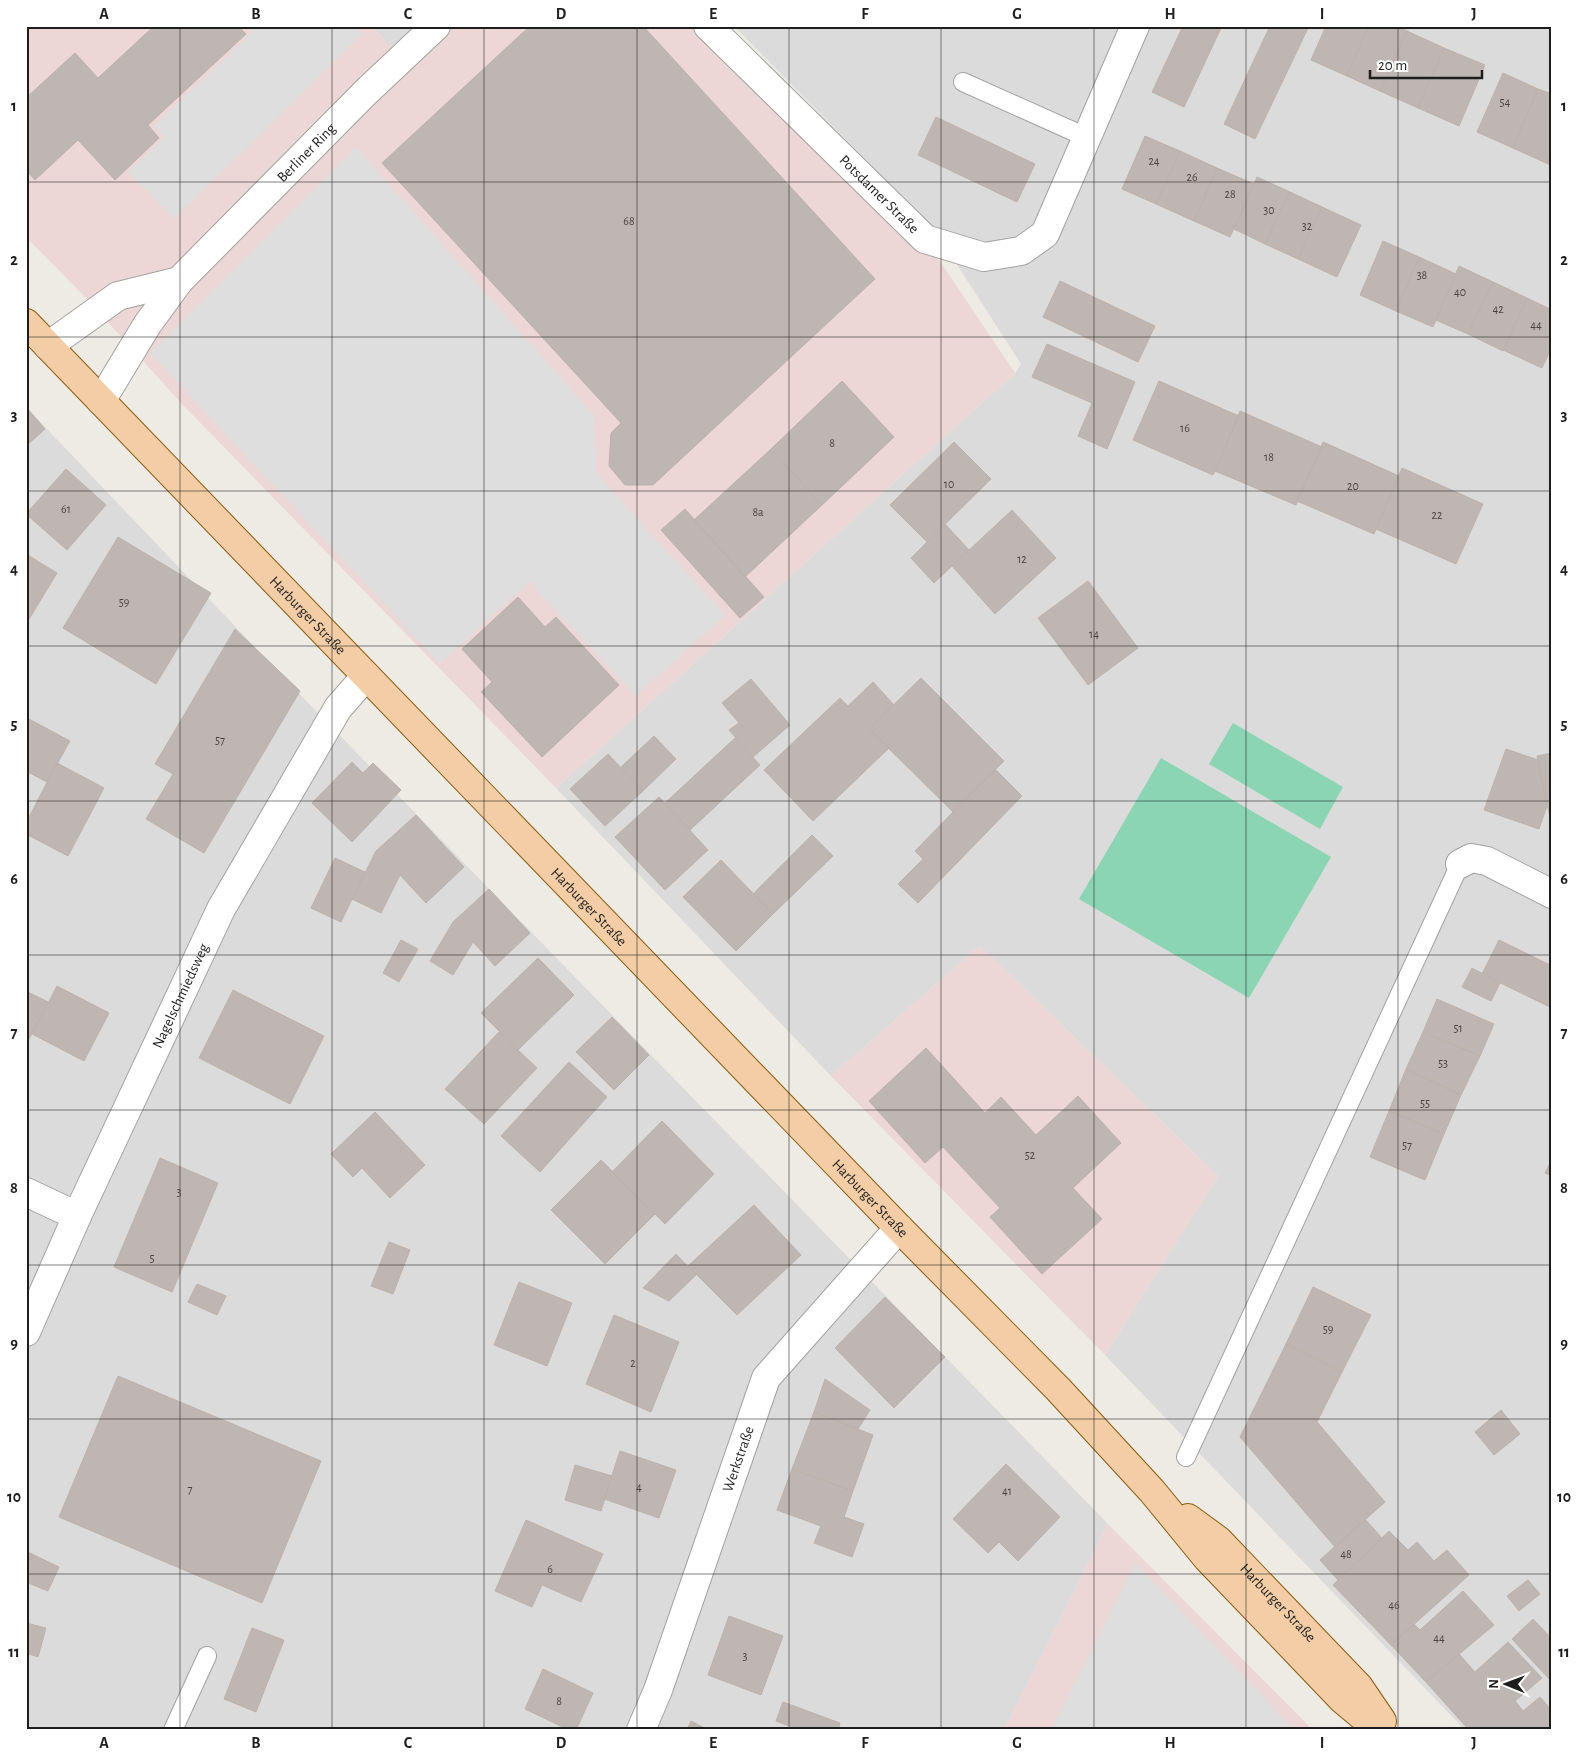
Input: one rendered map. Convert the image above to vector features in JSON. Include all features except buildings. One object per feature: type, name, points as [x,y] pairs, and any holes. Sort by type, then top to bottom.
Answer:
[{"type":"main road","name":"Harburger Straße","points":[[26,323],[899,1228],[1058,1389],[1152,1491],[1207,1558],[1343,1700],[1379,1730]]},
{"type":"main road","name":"Harburger Straße","points":[[1152,1491],[1218,1540],[1359,1687],[1388,1730]]},
{"type":"street","name":"Berliner Ring","points":[[101,401],[147,325],[179,281],[366,92],[436,26]]},
{"type":"street","name":"Potsdamer Straße","points":[[708,26],[925,239],[984,257],[1021,251],[1045,234],[1135,26]]},
{"type":"street","points":[[48,346],[118,296],[179,281]]},
{"type":"street","name":"Nagelschmiedsweg","points":[[26,1332],[77,1216],[221,909],[338,708],[366,676]]},
{"type":"street","points":[[1460,864],[1471,858],[1487,861],[1552,894]]},
{"type":"street","points":[[26,1192],[77,1216]]},
{"type":"street","name":"Werkstraße","points":[[641,1730],[658,1690],[766,1378],[899,1228]]},
{"type":"lane","points":[[962,82],[1086,137]]},
{"type":"lane","points":[[1186,1457],[1460,864]]},
{"type":"lane","points":[[173,1730],[206,1656]]},
{"type":"shaded area","points":[[26,26],[371,26],[394,51],[436,26],[708,26],[925,239],[1015,373],[556,788],[182,404],[87,299],[26,237]]},
{"type":"shaded area","points":[[247,26],[354,26],[362,34],[174,219],[128,172],[164,137],[155,126],[252,32]]},
{"type":"shaded area","points":[[371,26],[421,26],[394,51]]},
{"type":"shaded area","points":[[734,26],[1552,26],[1552,1730],[1465,1730],[1105,1355],[1218,1176],[980,946],[831,1076],[556,788],[1015,373],[1021,364],[934,229]]},
{"type":"shaded area","points":[[356,147],[594,415],[596,473],[725,615],[636,696],[529,582],[440,664],[150,353]]},
{"type":"shaded area","points":[[26,407],[314,709],[1108,1524],[1004,1730],[26,1730]]},
{"type":"shaded area","points":[[980,946],[1218,1176],[1105,1355],[831,1076]]},
{"type":"shaded area","points":[[1108,1524],[1313,1730],[1004,1730]]},
{"type":"shaded area","points":[[1135,1563],[1295,1730],[1051,1730]]},
{"type":"green space","points":[[1233,723],[1343,787],[1320,829],[1209,764]]},
{"type":"green space","points":[[1161,758],[1331,857],[1249,998],[1079,899]]}]
